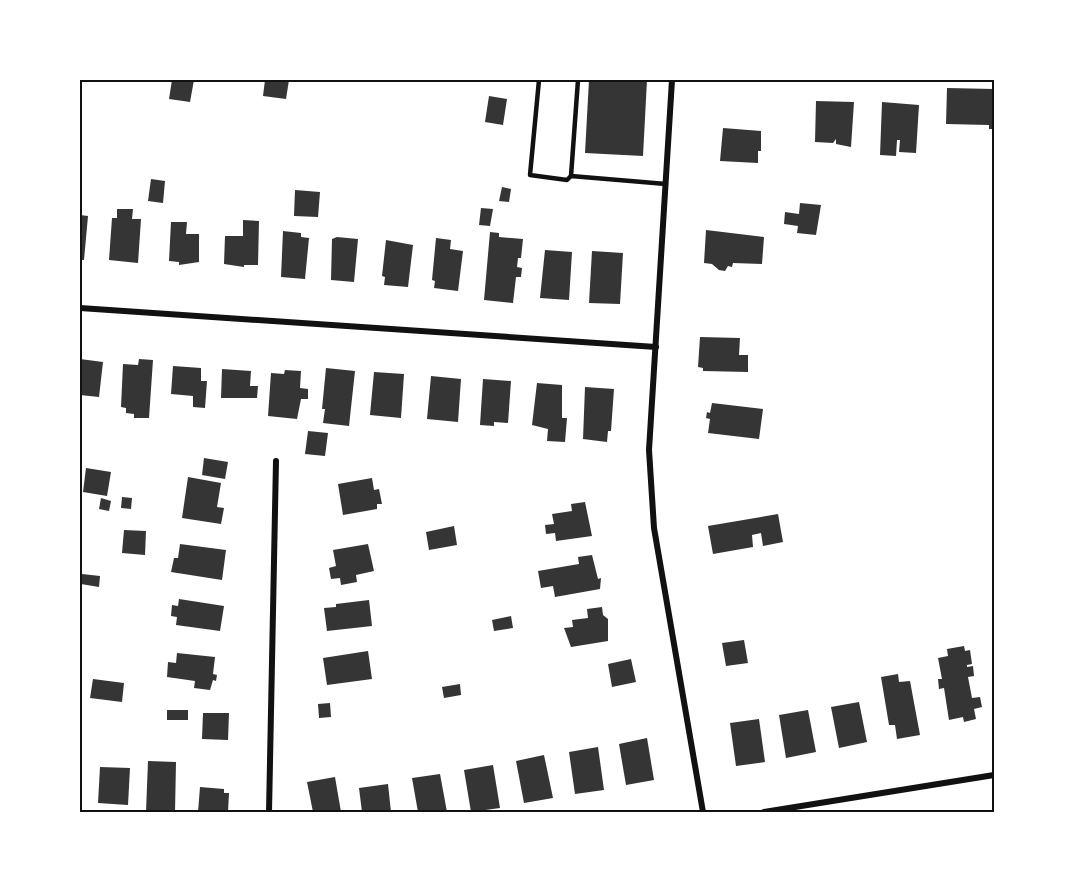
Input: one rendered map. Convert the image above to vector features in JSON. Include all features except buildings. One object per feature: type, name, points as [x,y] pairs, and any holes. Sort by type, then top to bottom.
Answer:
[{"type":"street","points":[[672,80],[649,450],[653,516],[703,813]]},
{"type":"street","points":[[80,308],[656,347]]},
{"type":"street","points":[[269,813],[276,461]]},
{"type":"street","points":[[764,813],[994,775]]},
{"type":"lane","points":[[539,80],[530,175],[567,180],[571,176],[578,80]]},
{"type":"lane","points":[[571,176],[666,184]]}]
